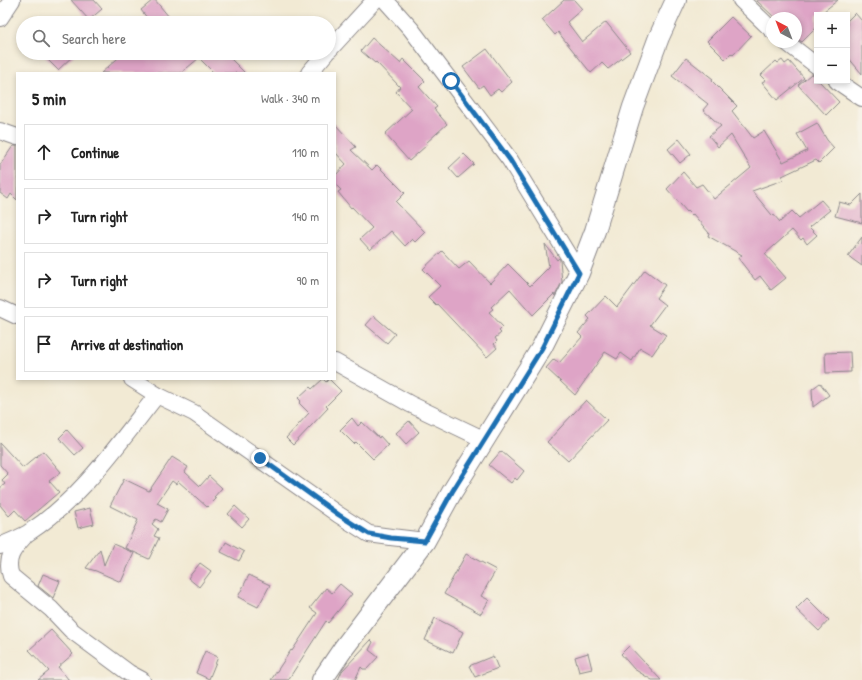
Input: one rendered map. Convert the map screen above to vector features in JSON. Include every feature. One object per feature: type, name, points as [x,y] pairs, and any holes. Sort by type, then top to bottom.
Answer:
[{"type":"street","points":[[0,18],[12,0]]},
{"type":"street","points":[[336,42],[375,0]]},
{"type":"street","points":[[384,0],[412,29],[510,160],[579,273]]},
{"type":"street","points":[[322,680],[342,649],[425,541],[452,492],[542,348],[579,273],[595,231],[633,106],[659,37],[676,0]]},
{"type":"street","points":[[741,0],[766,24]]},
{"type":"street","points":[[794,48],[814,64]]},
{"type":"street","points":[[310,72],[320,60]]},
{"type":"street","points":[[841,84],[862,98]]},
{"type":"street","points":[[0,131],[16,136]]},
{"type":"street","points":[[0,308],[16,316]]},
{"type":"street","points":[[336,363],[410,404],[485,440]]},
{"type":"street","points":[[134,380],[194,413],[339,515],[369,534],[391,538],[425,541]]},
{"type":"street","points":[[0,546],[27,533],[62,507],[93,475],[157,394]]},
{"type":"street","points":[[27,533],[13,549],[10,557],[8,568],[11,576],[51,609],[71,630],[129,673],[142,680]]},
{"type":"building","points":[[71,0],[94,0],[102,9],[94,16],[85,16]]},
{"type":"building","points":[[155,0],[168,16],[146,16],[141,10]]},
{"type":"building","points":[[564,0],[574,0],[582,9],[567,22],[582,42],[606,22],[630,52],[608,69],[602,63],[591,73],[558,32],[555,35],[542,20]]},
{"type":"building","points":[[756,0],[838,0],[823,12],[814,12],[814,30],[802,42],[802,12],[769,12]]},
{"type":"building","points":[[855,13],[862,21],[862,74],[850,60],[850,18]]},
{"type":"building","points":[[731,17],[751,36],[733,55],[731,53],[725,59],[707,41]]},
{"type":"building","points":[[372,38],[400,63],[403,59],[425,81],[419,87],[437,107],[434,109],[447,124],[409,161],[385,134],[412,109],[396,92],[400,87],[376,62],[375,63],[361,51]]},
{"type":"building","points":[[487,49],[512,82],[501,92],[498,89],[490,95],[483,85],[479,88],[463,67]]},
{"type":"building","points":[[686,58],[713,79],[712,81],[737,106],[732,111],[753,138],[764,131],[783,162],[807,151],[797,134],[817,123],[827,140],[834,148],[819,163],[816,160],[782,176],[783,180],[752,191],[772,215],[773,214],[780,222],[792,211],[799,218],[821,200],[830,210],[809,227],[817,235],[807,244],[803,238],[801,240],[792,230],[765,254],[786,278],[771,290],[760,276],[755,280],[738,258],[742,255],[708,236],[709,233],[693,214],[692,215],[688,211],[687,212],[667,189],[683,172],[696,187],[702,184],[714,199],[751,168],[731,135],[718,147],[709,136],[721,126],[703,110],[708,104],[672,76]]},
{"type":"building","points":[[48,60],[69,60],[58,70]]},
{"type":"building","points":[[116,60],[197,60],[182,72],[102,72]]},
{"type":"building","points":[[201,60],[232,60],[244,72],[213,72]]},
{"type":"building","points":[[782,60],[785,64],[789,61],[804,78],[777,100],[762,82],[766,80],[761,75],[776,61],[778,63]]},
{"type":"building","points":[[811,74],[814,74],[814,84],[822,84],[839,102],[826,115],[798,85]]},
{"type":"building","points":[[336,125],[356,147],[351,150],[372,170],[377,165],[405,193],[396,202],[425,232],[415,242],[412,239],[405,246],[391,231],[370,250],[360,239],[372,228],[352,207],[351,208],[338,192],[341,190],[336,185],[336,175],[346,164],[336,153]]},
{"type":"building","points":[[679,139],[691,154],[680,163],[668,149]]},
{"type":"building","points":[[13,146],[16,146],[16,199],[11,194],[8,199],[0,193],[0,165]]},
{"type":"building","points":[[464,154],[474,164],[458,178],[449,168]]},
{"type":"building","points":[[862,194],[862,223],[835,216],[839,202],[851,205]]},
{"type":"building","points":[[862,237],[862,266],[848,256]]},
{"type":"building","points":[[545,244],[557,260],[559,258],[560,260],[562,282],[555,296],[554,294],[533,315],[510,289],[491,307],[493,309],[489,312],[503,327],[499,331],[501,333],[495,338],[497,341],[494,344],[497,348],[487,357],[437,304],[436,305],[428,297],[440,286],[423,269],[442,251],[459,269],[469,261],[490,283],[508,264],[530,286],[549,267]]},
{"type":"building","points":[[645,270],[665,285],[656,298],[665,305],[650,325],[666,335],[652,355],[640,348],[632,361],[621,353],[617,359],[605,352],[575,395],[546,368],[554,359],[559,363],[582,337],[578,333],[590,319],[587,316],[606,296],[617,307]]},
{"type":"building","points":[[374,316],[395,334],[387,343],[366,325]]},
{"type":"building","points":[[850,352],[851,372],[826,373],[825,353]]},
{"type":"building","points":[[322,380],[326,382],[330,380],[341,391],[326,406],[328,408],[293,445],[286,438],[309,413],[299,403],[301,401],[298,398],[310,387],[312,389]]},
{"type":"building","points":[[820,383],[829,395],[813,407],[812,389]]},
{"type":"building","points":[[586,400],[607,420],[568,461],[547,442]]},
{"type":"building","points":[[352,418],[358,426],[362,422],[379,438],[380,436],[388,445],[373,459],[356,442],[354,444],[340,430]]},
{"type":"building","points":[[409,421],[419,432],[406,444],[396,433]]},
{"type":"building","points":[[67,430],[83,448],[75,455],[59,438]]},
{"type":"building","points":[[0,443],[23,468],[43,451],[61,472],[49,481],[59,492],[25,521],[15,510],[9,516],[0,505],[0,488],[5,484],[2,480],[8,474],[0,465]]},
{"type":"building","points":[[501,451],[524,471],[517,480],[515,478],[511,483],[489,465]]},
{"type":"building","points":[[172,457],[188,467],[185,472],[200,486],[209,476],[222,488],[214,497],[216,498],[207,507],[178,481],[176,484],[172,481],[157,503],[168,509],[161,522],[156,519],[152,524],[158,529],[154,536],[159,538],[149,559],[125,548],[138,520],[110,506],[124,479],[149,491]]},
{"type":"building","points":[[235,506],[249,519],[242,527],[228,514]]},
{"type":"building","points":[[90,508],[94,524],[78,528],[74,512]]},
{"type":"building","points":[[226,542],[244,552],[239,561],[221,552]]},
{"type":"building","points":[[113,544],[134,553],[121,582],[86,568],[100,549],[104,565]]},
{"type":"building","points":[[466,554],[496,570],[481,596],[489,600],[481,614],[444,594]]},
{"type":"building","points":[[200,563],[211,571],[199,587],[188,578]]},
{"type":"building","points":[[43,574],[60,581],[53,598],[38,586]]},
{"type":"building","points":[[249,575],[270,585],[258,607],[238,597]]},
{"type":"building","points":[[340,584],[352,594],[328,623],[326,621],[288,680],[271,680],[317,613],[310,608],[326,588],[332,593]]},
{"type":"building","points":[[807,598],[829,620],[819,631],[796,609]]},
{"type":"building","points":[[435,618],[463,632],[453,653],[425,640]]},
{"type":"building","points":[[51,630],[73,654],[58,667],[69,680],[38,680],[49,671],[29,650]]},
{"type":"building","points":[[371,640],[373,642],[369,650],[378,657],[367,669],[363,669],[361,667],[355,680],[338,680],[342,671]]},
{"type":"building","points":[[629,646],[661,680],[652,680],[634,669],[621,654]]},
{"type":"building","points":[[205,651],[218,657],[209,679],[196,673]]},
{"type":"building","points":[[588,653],[592,669],[579,672],[575,657]]},
{"type":"building","points":[[493,656],[498,668],[475,677],[469,666]]},
{"type":"route","points":[[260,458],[339,515],[369,534],[391,538],[425,541],[452,492],[542,348],[579,273],[510,160],[451,81]]}]
